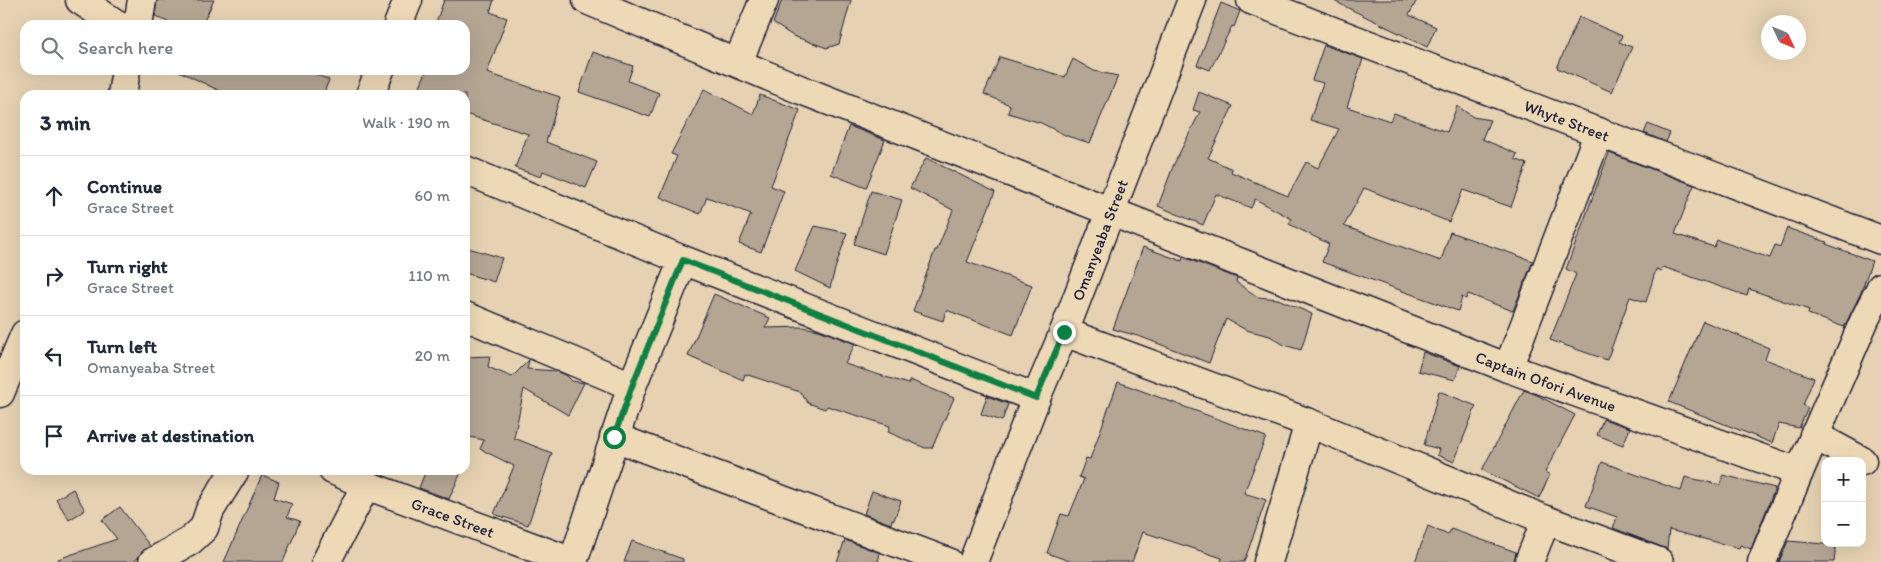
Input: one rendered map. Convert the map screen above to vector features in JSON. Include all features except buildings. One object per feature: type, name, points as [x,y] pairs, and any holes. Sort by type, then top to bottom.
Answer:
[{"type":"street","points":[[80,0],[110,20]]},
{"type":"street","points":[[139,20],[142,0]]},
{"type":"street","points":[[400,20],[408,0]]},
{"type":"street","name":"Captain Ofori Avenue","points":[[588,0],[799,89],[1508,368],[1799,472]]},
{"type":"street","points":[[738,62],[764,0]]},
{"type":"street","name":"Omanyeaba Street","points":[[973,562],[1192,0]]},
{"type":"street","name":"Whyte Street","points":[[1251,0],[1881,240]]},
{"type":"street","points":[[123,90],[125,75]]},
{"type":"street","points":[[372,90],[378,75]]},
{"type":"street","points":[[1508,368],[1599,132]]},
{"type":"street","points":[[470,172],[683,260],[1036,398]]},
{"type":"street","name":"Grace Street","points":[[344,475],[366,485],[573,562],[632,386],[683,260]]},
{"type":"street","points":[[1762,562],[1814,434],[1873,323],[1881,287]]},
{"type":"street","points":[[470,318],[632,386]]},
{"type":"street","points":[[1064,332],[1309,423],[1546,520],[1659,562]]},
{"type":"street","points":[[0,393],[20,346]]},
{"type":"street","points":[[1268,562],[1309,423]]},
{"type":"street","points":[[1814,434],[1855,457]]},
{"type":"street","points":[[614,437],[948,562]]},
{"type":"street","points":[[1866,463],[1881,471]]},
{"type":"street","points":[[152,562],[190,541],[204,528],[210,510],[231,475]]},
{"type":"street","points":[[326,562],[366,485]]},
{"type":"street","points":[[1529,562],[1546,520]]},
{"type":"route","points":[[614,437],[632,386],[683,260],[1036,398],[1064,332]]}]
